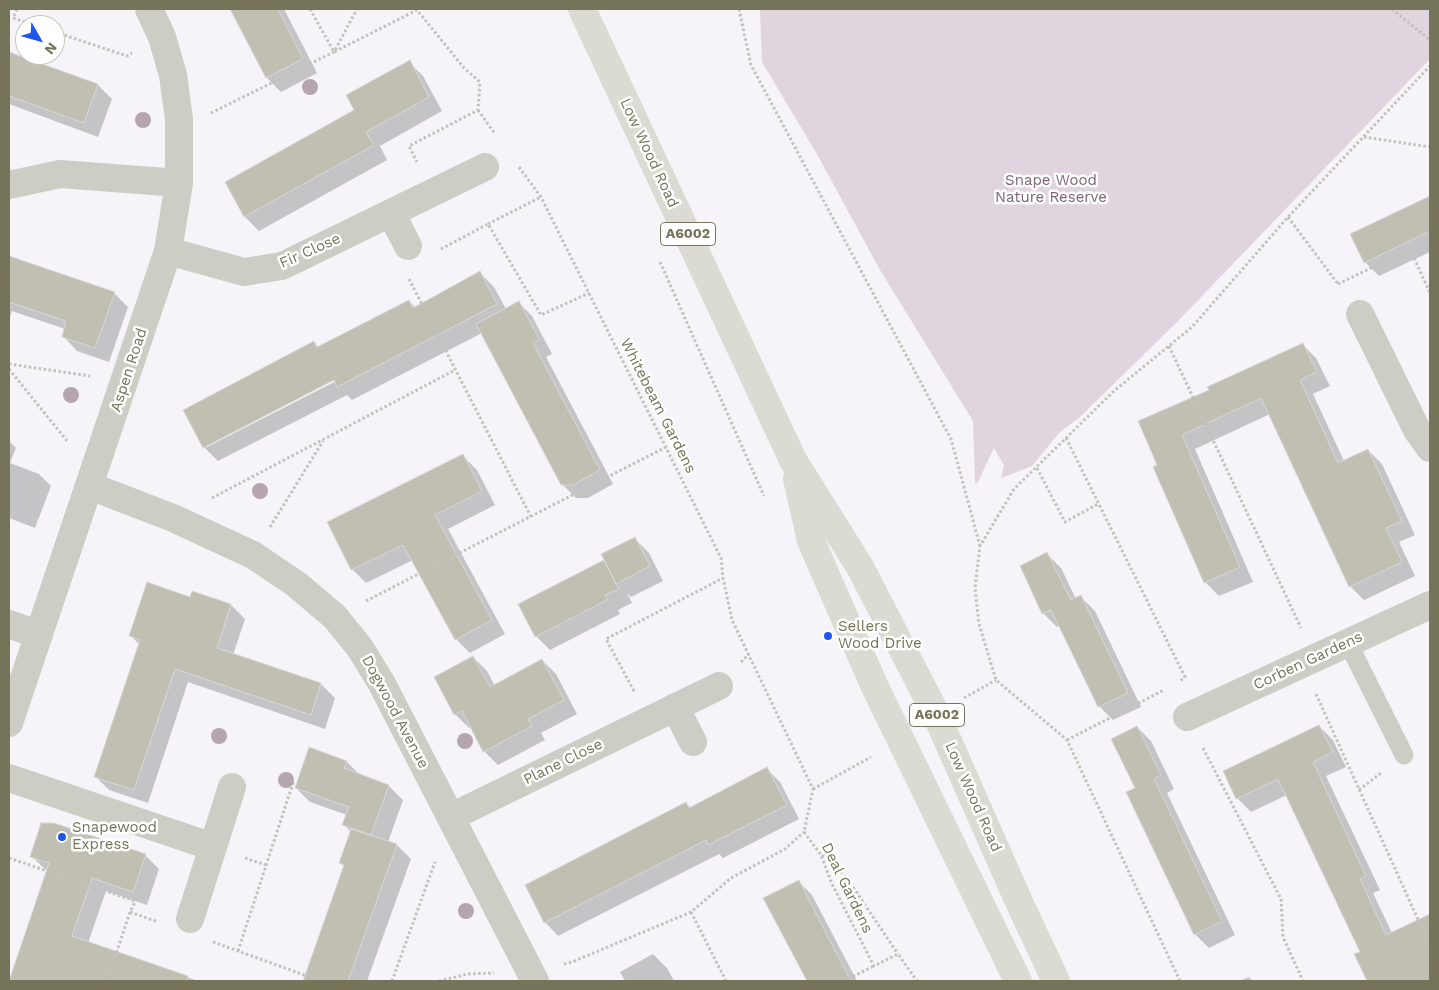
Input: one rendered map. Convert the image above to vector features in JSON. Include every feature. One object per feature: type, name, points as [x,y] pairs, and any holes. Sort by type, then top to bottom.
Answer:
[{"type":"main road","name":"Low Wood Road","points":[[582,9],[794,460],[860,567],[936,714],[1056,981]]},
{"type":"main road","name":"Low Wood Road","points":[[794,460],[811,541],[878,693],[1018,981]]},
{"type":"street","name":"Aspen Road","points":[[9,723],[168,251],[179,183],[179,119],[173,75],[162,37],[149,9]]},
{"type":"street","name":"Fir Close","points":[[168,251],[244,272],[282,266],[485,167]]},
{"type":"street","points":[[9,185],[60,174],[179,183]]},
{"type":"street","points":[[391,213],[405,257]]},
{"type":"street","points":[[1360,314],[1417,430],[1430,448]]},
{"type":"street","name":"Dogwood Avenue","points":[[92,480],[253,555],[296,584],[335,617],[360,648],[382,684],[532,976]]},
{"type":"street","name":"Corben Gardens","points":[[1187,717],[1430,605]]},
{"type":"street","points":[[9,624],[39,635]]},
{"type":"street","name":"Plane Close","points":[[451,817],[719,686]]},
{"type":"street","points":[[675,707],[693,742]]},
{"type":"street","points":[[9,778],[213,847]]},
{"type":"street","points":[[178,922],[213,847],[232,787]]},
{"type":"lane","points":[[1348,643],[1404,755]]},
{"type":"path","points":[[310,9],[334,52]]},
{"type":"path","points":[[334,52],[357,9]]},
{"type":"path","points":[[179,119],[209,114],[417,9],[464,68],[480,82],[478,110],[501,142]]},
{"type":"path","points":[[739,9],[752,65],[789,139],[951,439],[980,546],[975,588],[979,624],[996,680],[1067,740],[1180,981]]},
{"type":"path","points":[[1392,9],[1430,40]]},
{"type":"path","points":[[65,35],[126,56],[162,37]]},
{"type":"path","points":[[980,546],[1014,489],[1114,391],[1192,327],[1288,217],[1430,66]]},
{"type":"path","points":[[433,192],[409,146],[478,110]]},
{"type":"path","points":[[1364,137],[1430,147]]},
{"type":"path","name":"Whitebeam Gardens","points":[[518,165],[541,197],[721,558],[723,578],[732,620],[813,789]]},
{"type":"path","points":[[437,250],[541,197]]},
{"type":"path","points":[[1288,217],[1360,314]]},
{"type":"path","points":[[488,224],[541,315],[589,293]]},
{"type":"path","points":[[1338,284],[1410,249],[1430,293]]},
{"type":"path","points":[[656,253],[765,499]]},
{"type":"path","points":[[405,257],[456,370],[531,517]]},
{"type":"path","points":[[1169,346],[1309,661],[1430,946]]},
{"type":"path","points":[[9,364],[125,381]]},
{"type":"path","points":[[9,369],[92,480]]},
{"type":"path","points":[[173,518],[456,370]]},
{"type":"path","points":[[1066,438],[1185,677],[1171,687],[1067,740]]},
{"type":"path","points":[[253,555],[323,440]]},
{"type":"path","points":[[335,617],[666,447]]},
{"type":"path","points":[[1036,468],[1065,522],[1098,504]]},
{"type":"path","points":[[650,720],[606,639],[723,578]]},
{"type":"path","points":[[1171,687],[1281,899],[1283,937],[1303,981]]},
{"type":"path","points":[[804,832],[813,789],[878,753]]},
{"type":"path","points":[[238,951],[294,780]]},
{"type":"path","points":[[392,981],[451,817]]},
{"type":"path","points":[[107,981],[130,912],[139,894],[160,829]]},
{"type":"path","name":"Deal Gardens","points":[[439,981],[468,974],[532,976],[572,962],[691,912],[731,878],[784,849],[804,832],[821,855],[832,884],[874,966]]},
{"type":"path","points":[[821,855],[846,878],[917,981]]},
{"type":"path","points":[[9,858],[135,901]]},
{"type":"path","points":[[130,912],[178,922]]},
{"type":"path","points":[[691,912],[726,981]]},
{"type":"path","points":[[211,941],[322,981]]},
{"type":"path","points":[[844,981],[898,954]]},
{"type":"green space","name":"Snape Wood Nature Reserve","points":[[760,9],[1430,9],[1430,59],[1177,322],[1080,417],[1060,432],[1032,466],[1001,478],[1004,465],[994,448],[977,484],[975,483],[973,421],[880,270],[818,156],[762,62]]},
{"type":"building","points":[[230,9],[278,9],[303,59],[266,78]]},
{"type":"building","points":[[9,52],[15,54],[15,65],[45,65],[98,84],[84,123],[9,96]]},
{"type":"building","points":[[410,60],[429,97],[366,132],[374,145],[244,217],[225,182],[354,110],[346,95]]},
{"type":"building","points":[[1430,196],[1430,231],[1364,263],[1350,234]]},
{"type":"building","points":[[9,256],[115,292],[95,348],[62,337],[66,321],[9,302]]},
{"type":"building","points":[[480,271],[497,304],[337,387],[334,380],[203,448],[183,410],[314,341],[317,347],[409,300],[413,308]]},
{"type":"building","points":[[519,301],[539,339],[533,343],[600,470],[573,485],[561,485],[476,324]]},
{"type":"building","points":[[1303,343],[1317,372],[1300,380],[1338,463],[1368,449],[1402,521],[1386,528],[1402,562],[1349,587],[1261,398],[1182,435],[1240,567],[1204,583],[1153,467],[1157,465],[1138,421],[1209,390],[1207,387]]},
{"type":"building","points":[[463,454],[482,491],[435,515],[492,620],[455,640],[403,545],[351,570],[327,522]]},
{"type":"building","points":[[635,537],[650,566],[616,584],[601,554]]},
{"type":"building","points":[[1047,552],[1071,600],[1081,595],[1128,693],[1098,707],[1051,610],[1042,614],[1020,566]]},
{"type":"building","points":[[604,560],[619,589],[605,595],[607,600],[535,637],[518,604]]},
{"type":"building","points":[[147,582],[190,597],[192,591],[231,604],[217,648],[321,683],[311,715],[175,669],[134,790],[94,777],[140,640],[129,636]]},
{"type":"building","points":[[473,656],[490,687],[542,659],[564,700],[528,719],[532,726],[483,752],[462,711],[454,715],[434,677]]},
{"type":"building","points":[[1319,725],[1333,752],[1313,762],[1366,876],[1360,879],[1386,935],[1430,914],[1430,981],[1367,981],[1354,954],[1360,952],[1278,779],[1236,799],[1223,771]]},
{"type":"building","points":[[1137,726],[1161,775],[1154,779],[1222,921],[1194,935],[1126,792],[1135,788],[1111,739]]},
{"type":"building","points":[[309,747],[347,761],[344,768],[389,785],[371,835],[342,825],[349,807],[295,788]]},
{"type":"building","points":[[767,767],[787,805],[708,845],[706,840],[544,923],[525,885],[686,802],[689,808]]},
{"type":"building","points":[[41,823],[54,823],[146,854],[133,892],[92,878],[72,936],[188,976],[187,981],[9,981],[49,863],[30,857]]},
{"type":"building","points":[[351,829],[397,844],[348,981],[303,981],[344,865],[339,863]]},
{"type":"building","points":[[799,880],[851,981],[807,981],[763,898]]},
{"type":"place","name":"Sellers Wood Drive","points":[[828,636]]},
{"type":"place","name":"Snapewood Express","points":[[62,837]]}]
